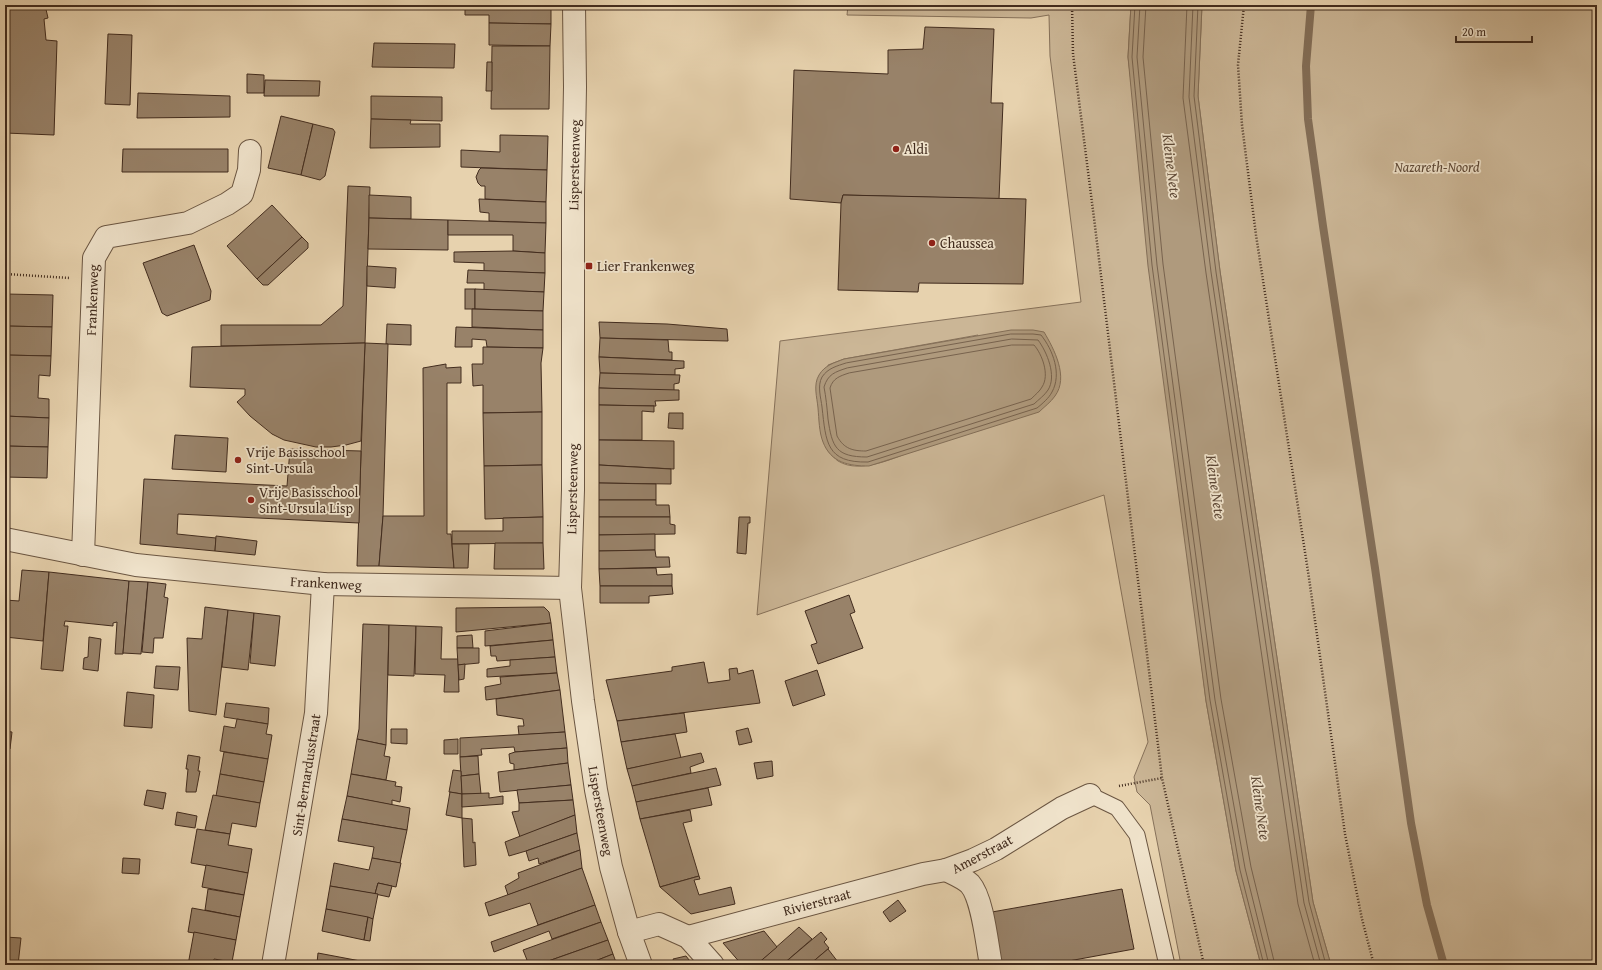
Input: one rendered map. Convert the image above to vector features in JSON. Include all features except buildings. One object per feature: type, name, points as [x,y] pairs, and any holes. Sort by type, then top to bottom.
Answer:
[{"type":"street","name":"Lispersteenweg","points":[[574,5],[573,474],[570,588],[583,701],[596,790],[611,867],[629,932],[641,965]]},
{"type":"street","name":"Frankenweg","points":[[82,555],[94,258],[106,237],[188,223],[227,204],[242,194],[249,170],[250,151]]},
{"type":"street","name":"Frankenweg","points":[[5,539],[136,565],[323,584],[570,588]]},
{"type":"street","name":"Sint-Bernardusstraat","points":[[273,965],[316,713],[323,584]]},
{"type":"street","name":"Amerstraat","points":[[946,870],[973,860],[996,848],[1062,808],[1090,795]]},
{"type":"street","name":"Amerstraat","points":[[946,870],[970,884],[976,895],[984,923],[991,965]]},
{"type":"street","name":"Rivierstraat","points":[[688,937],[923,874],[946,870]]},
{"type":"street","points":[[629,932],[659,924],[688,937],[713,965]]},
{"type":"lane","points":[[1090,795],[1117,808],[1137,835],[1168,965]]},
{"type":"path","points":[[1072,5],[1073,54],[1162,778],[1204,965]]},
{"type":"path","points":[[1244,5],[1238,65],[1242,125],[1256,235],[1309,578],[1345,834],[1362,919],[1374,965]]},
{"type":"path","points":[[5,274],[93,280]]},
{"type":"path","points":[[1090,795],[1117,786],[1162,778]]},
{"type":"green space","points":[[848,5],[1131,5],[1128,57],[1206,701],[1236,871],[1261,965],[1181,965],[1150,805],[1137,792],[1134,777],[1148,742],[1104,495],[757,615],[780,341],[1081,302],[1050,56],[1049,15],[1031,18],[847,15]],"holes":[[[978,335],[918,449],[889,460],[868,465],[847,465],[838,461],[829,452],[828,365],[844,359]]]},
{"type":"green space","name":"Nazareth-Noord","points":[[1202,5],[1597,5],[1597,965],[1331,965],[1313,902],[1220,271],[1198,96]]},
{"type":"water","name":"Kleine Nete","points":[[1131,5],[1202,5],[1198,96],[1220,271],[1313,902],[1331,965],[1261,965],[1236,871],[1206,701],[1148,266],[1128,57]]},
{"type":"water","points":[[1011,330],[1033,330],[1044,332],[1056,355],[1061,380],[1059,388],[1055,396],[1039,412],[869,466],[854,465],[842,462],[831,455],[826,449],[820,430],[816,383],[821,372],[833,363],[844,359]]},
{"type":"waterway","points":[[1311,5],[1306,66],[1308,119],[1375,568],[1411,823],[1427,905],[1444,965]]},
{"type":"place","name":"Aldi","points":[[896,149]]},
{"type":"place","name":"Chaussea","points":[[932,243]]},
{"type":"place","name":"Lier Frankenweg","points":[[589,266]]},
{"type":"place","name":"Vrije Basisschool Sint-Ursula","points":[[238,460]]},
{"type":"place","name":"Vrije Basisschool Sint-Ursula Lisp","points":[[251,500]]}]
